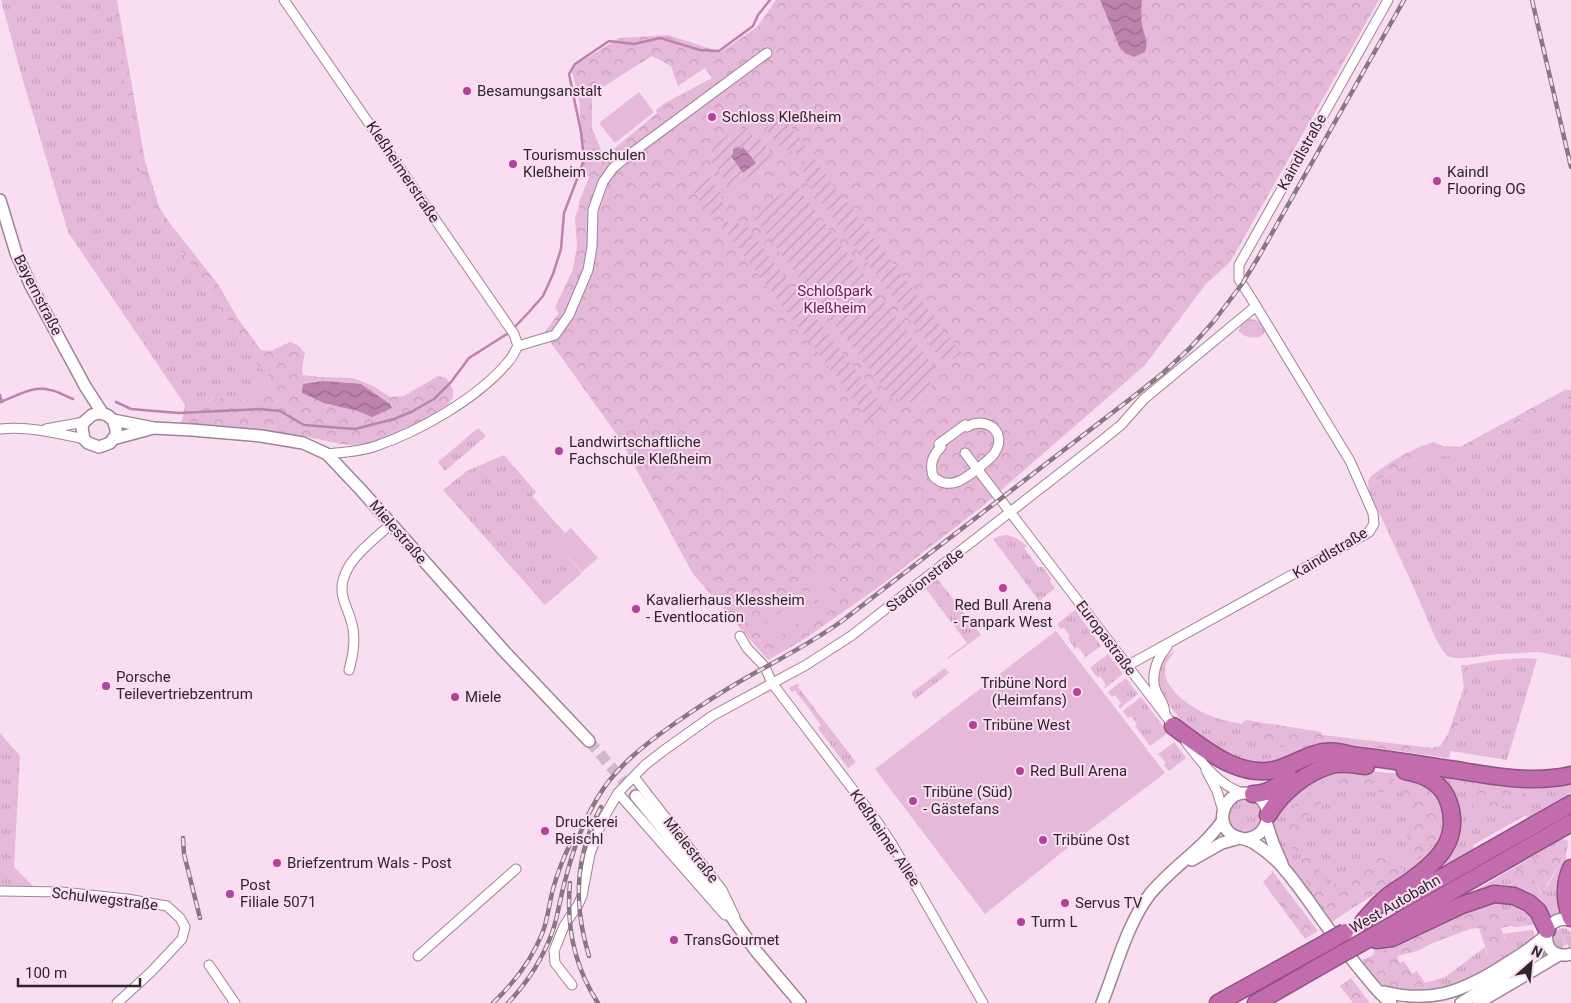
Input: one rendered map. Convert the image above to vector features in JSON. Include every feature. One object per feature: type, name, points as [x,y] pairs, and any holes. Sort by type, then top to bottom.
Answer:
[{"type":"highway","points":[[1169,720],[1216,756],[1230,764],[1250,770],[1260,771],[1280,768],[1311,754],[1323,751],[1340,751],[1351,755],[1513,779],[1542,780],[1571,775]]},
{"type":"highway","points":[[1248,794],[1264,794],[1309,764],[1324,757],[1351,755]]},
{"type":"highway","points":[[1267,820],[1285,792],[1307,776],[1332,765],[1365,766],[1416,772],[1440,787],[1448,798],[1453,826],[1447,844],[1433,862],[1408,883],[1388,896],[1363,922]]},
{"type":"highway","name":"West Autobahn","points":[[1218,1003],[1571,804]]},
{"type":"highway","name":"West Autobahn","points":[[1256,1003],[1571,823]]},
{"type":"highway","points":[[1571,868],[1566,881],[1565,894],[1571,919]]},
{"type":"highway","points":[[1359,944],[1392,938],[1462,905],[1494,894],[1514,896],[1529,903],[1538,911],[1547,933]]},
{"type":"street","name":"Kleßheimerstraße","points":[[284,0],[514,334],[518,346]]},
{"type":"street","name":"Kaindlstraße","points":[[1128,666],[1364,535],[1372,529],[1374,524],[1370,504],[1350,461],[1239,279],[1239,265],[1388,0]]},
{"type":"street","points":[[327,454],[376,447],[417,428],[471,396],[510,361],[518,346],[555,335],[569,315],[588,270],[592,247],[593,210],[603,182],[613,168],[767,54]]},
{"type":"street","name":"Bayernstraße","points":[[0,200],[16,253],[31,286],[85,386],[98,418]]},
{"type":"street","points":[[965,453],[1011,512],[1114,431],[1144,399],[1256,306]]},
{"type":"street","points":[[0,429],[23,428],[41,430],[84,439],[82,428],[98,418]]},
{"type":"street","points":[[41,430],[98,418],[116,429],[114,439]]},
{"type":"street","name":"Mielestraße","points":[[98,418],[154,428],[261,436],[303,443],[327,454],[504,652],[589,741]]},
{"type":"street","points":[[973,424],[987,424],[992,426],[998,433],[998,442],[993,455],[977,468],[957,482],[942,483],[932,474],[933,457],[941,447],[939,444],[965,425],[967,427],[973,424]]},
{"type":"street","name":"Mielestraße","points":[[84,439],[88,443],[99,447],[105,446],[114,439],[154,428]]},
{"type":"street","name":"Europastraße","points":[[1011,512],[1203,763],[1233,790],[1248,794],[1264,804],[1267,820],[1285,870]]},
{"type":"street","name":"Stadionstraße","points":[[572,985],[555,964],[554,951],[564,926],[582,896],[595,838],[603,819],[618,793],[645,765],[663,751],[706,721],[851,636],[1011,512]]},
{"type":"street","points":[[348,670],[353,654],[354,639],[352,624],[342,598],[342,586],[346,572],[353,560],[391,524]]},
{"type":"street","name":"Kleßheimer Allee","points":[[740,636],[747,648],[765,667],[772,682],[892,844],[983,1003]]},
{"type":"street","name":"Kaindlstraße","points":[[1169,720],[1164,704],[1156,691],[1154,677],[1159,658],[1171,643]]},
{"type":"street","name":"Europastraße","points":[[1203,763],[1217,791],[1228,832],[1262,849],[1285,870],[1354,962],[1383,997],[1391,1003]]},
{"type":"street","name":"Mielestraße","points":[[634,777],[722,890],[740,929]]},
{"type":"street","name":"Mielestraße","points":[[618,793],[724,914],[740,929]]},
{"type":"street","points":[[1102,1003],[1137,914],[1152,892],[1214,833],[1230,799],[1248,794]]},
{"type":"street","name":"Mielestraße","points":[[636,796],[708,884],[756,951],[800,1003]]},
{"type":"street","points":[[1172,873],[1215,846],[1229,840],[1258,835],[1267,820]]},
{"type":"street","points":[[418,956],[516,869]]},
{"type":"street","name":"Schulwegstraße","points":[[0,891],[62,892],[127,898],[167,906],[176,914],[186,927],[182,939],[151,972],[117,1003]]},
{"type":"street","name":"Europastraße","points":[[1375,987],[1403,1000],[1436,1002],[1454,996],[1533,947],[1547,933],[1550,926],[1558,920],[1571,919]]},
{"type":"street","points":[[1547,933],[1546,940],[1550,949],[1559,955]]},
{"type":"street","points":[[1462,1003],[1537,954]]},
{"type":"street","points":[[1478,1003],[1559,955],[1571,954]]},
{"type":"street","points":[[209,965],[235,1003]]},
{"type":"green space","points":[[1,0],[110,0],[142,177],[153,209],[259,367],[267,371],[270,386],[246,401],[231,396],[185,405],[68,232]]},
{"type":"green space","points":[[110,0],[117,0],[145,161],[159,207],[218,284],[238,319],[261,350],[271,351],[290,342],[299,346],[305,353],[302,368],[303,375],[353,378],[373,386],[390,397],[404,396],[438,376],[446,378],[453,391],[448,405],[419,423],[388,438],[358,445],[272,432],[181,425],[185,405],[231,396],[246,401],[270,386],[267,371],[259,367],[153,209],[142,177]]},
{"type":"green space","name":"Schloßpark Kleßheim","points":[[776,0],[1379,0],[1230,262],[1205,285],[1145,365],[984,505],[880,586],[803,640],[768,660],[693,574],[620,439],[544,333],[559,313],[555,308],[573,269],[577,246],[575,218],[589,177],[583,169],[579,98],[572,72],[577,64],[619,38],[668,35],[721,52],[757,27]],"holes":[[[652,56],[671,66],[678,86],[705,68],[712,78],[665,103],[656,110],[657,113],[604,157],[592,128],[592,94]]]},
{"type":"green space","points":[[639,92],[654,112],[615,143],[599,123]]},
{"type":"green space","points":[[783,116],[806,147],[799,153],[785,149],[783,151],[766,129]]},
{"type":"green space","points":[[745,128],[754,132],[751,134],[753,137],[757,134],[774,157],[732,190],[715,166],[718,163],[717,161],[713,164],[711,153],[716,145],[733,132],[732,130]]},
{"type":"green space","points":[[811,155],[961,353],[953,359],[952,357],[945,360],[940,359],[803,178],[806,176],[804,169],[807,163],[804,160]]},
{"type":"green space","points":[[707,174],[723,196],[720,198],[723,203],[719,210],[722,213],[714,218],[690,187]]},
{"type":"green space","points":[[795,184],[934,367],[931,373],[933,376],[929,379],[931,390],[925,399],[915,402],[909,402],[904,399],[901,401],[899,398],[893,400],[752,216]]},
{"type":"green space","points":[[727,220],[730,223],[736,222],[742,226],[745,224],[882,405],[877,415],[869,420],[721,225]]},
{"type":"green space","points":[[1249,319],[1257,321],[1263,326],[1265,332],[1260,337],[1249,337],[1239,331],[1241,325]]},
{"type":"green space","points":[[1565,390],[1571,390],[1571,400],[1567,397],[1474,446],[1447,457],[1441,454],[1437,448],[1373,482],[1370,477],[1400,456],[1433,442],[1443,446],[1460,447]]},
{"type":"green space","points":[[1567,396],[1571,400],[1571,658],[1539,652],[1465,658],[1448,656],[1436,639],[1369,491],[1368,482],[1370,477],[1373,482],[1437,448],[1441,454],[1474,446]]},
{"type":"green space","points":[[478,428],[486,436],[445,471],[438,462]]},
{"type":"green space","points":[[504,455],[536,492],[532,496],[565,533],[555,542],[582,573],[545,605],[443,490],[467,471]]},
{"type":"green space","points":[[571,528],[598,558],[582,572],[555,542]]},
{"type":"green space","points":[[1007,535],[1016,538],[1027,546],[1024,548],[1038,567],[1043,567],[1051,579],[1050,582],[1055,588],[1039,601],[993,539]]},
{"type":"green space","points":[[819,575],[839,599],[826,610],[806,585]]},
{"type":"green space","points":[[936,577],[981,635],[948,659],[967,643],[926,589],[921,591],[922,587]]},
{"type":"green space","points":[[801,589],[822,614],[809,625],[788,600]]},
{"type":"green space","points":[[785,608],[797,623],[773,642],[761,628]]},
{"type":"green space","points":[[1075,610],[1101,646],[1083,659],[1085,656],[1078,647],[1075,649],[1068,638],[1070,636],[1064,628],[1061,629],[1057,624]]},
{"type":"green space","name":"Red Bull Arena","points":[[1056,631],[1165,773],[1091,829],[985,914],[875,769]]},
{"type":"green space","points":[[1175,651],[1166,664],[1166,679],[1175,692],[1187,703],[1220,719],[1241,724],[1246,720],[1249,736],[1263,743],[1278,747],[1308,749],[1289,762],[1246,766],[1193,734],[1164,699],[1159,690],[1158,681],[1161,664],[1165,657]]},
{"type":"green space","points":[[1108,654],[1123,674],[1105,688],[1106,685],[1100,676],[1098,678],[1090,668]]},
{"type":"green space","points":[[1524,658],[1537,659],[1507,760],[1451,751],[1470,682],[1467,665]]},
{"type":"green space","points":[[1461,665],[1467,665],[1470,682],[1449,758],[1353,745],[1354,749],[1298,749],[1281,747],[1256,741],[1248,734],[1246,720],[1321,732],[1322,735],[1432,748],[1440,746],[1448,734],[1464,687]]},
{"type":"green space","points":[[945,668],[949,673],[915,699],[911,693]]},
{"type":"green space","points":[[1126,678],[1138,694],[1120,708],[1121,703],[1115,695],[1112,697],[1108,692]]},
{"type":"green space","points":[[796,684],[800,685],[798,687],[856,762],[848,768],[818,728],[821,725],[795,690],[792,692],[789,688]]},
{"type":"green space","points":[[1141,697],[1168,733],[1150,746],[1135,726],[1137,724],[1131,716],[1128,718],[1123,711]]},
{"type":"green space","points":[[0,733],[20,756],[14,867],[34,887],[7,894],[0,886]]},
{"type":"green space","points":[[1174,742],[1186,758],[1169,771],[1164,765],[1166,763],[1157,755]]},
{"type":"green space","points":[[1335,768],[1412,775],[1440,793],[1448,821],[1433,856],[1330,923],[1301,885],[1280,852],[1274,836],[1272,822],[1275,810],[1286,797]]},
{"type":"green space","points":[[1348,770],[1394,775],[1393,787],[1388,793],[1321,786],[1320,783],[1331,774]]},
{"type":"green space","points":[[1431,774],[1571,781],[1571,793],[1528,818],[1526,815],[1473,845],[1474,849],[1420,878],[1454,837]]},
{"type":"green space","points":[[1463,780],[1524,788],[1526,792],[1517,801],[1476,814]]},
{"type":"green space","points":[[1411,781],[1426,786],[1432,792],[1437,798],[1443,816],[1442,825],[1434,841],[1414,860],[1406,854],[1405,839],[1418,821],[1417,811],[1402,796],[1408,782]]},
{"type":"green space","points":[[1318,786],[1327,796],[1309,813],[1303,822],[1301,833],[1303,845],[1298,853],[1290,844],[1288,828],[1291,813],[1299,801]]},
{"type":"green space","points":[[1246,800],[1253,801],[1258,805],[1262,810],[1262,824],[1258,829],[1253,833],[1246,834],[1239,833],[1234,829],[1230,824],[1229,817],[1230,810],[1234,805],[1239,801]]},
{"type":"green space","points":[[1562,839],[1567,840],[1568,844],[1553,848],[1528,872],[1542,895],[1566,854],[1562,913],[1550,916],[1546,907],[1539,899],[1524,890],[1515,888],[1497,888],[1461,899]]},
{"type":"green space","points":[[1568,844],[1566,854],[1546,886],[1549,891],[1543,895],[1528,873],[1515,881],[1511,875],[1553,848]]},
{"type":"green space","points":[[1386,851],[1403,872],[1333,919],[1309,888],[1299,865],[1303,859],[1310,857],[1330,887]]},
{"type":"green space","points":[[1273,872],[1318,931],[1305,939],[1263,882]]},
{"type":"green space","points":[[1498,898],[1528,907],[1538,924],[1510,926],[1509,916],[1373,955],[1374,951],[1463,910]]},
{"type":"green space","points":[[1489,910],[1508,916],[1512,922],[1510,926],[1501,928],[1505,939],[1511,936],[1513,940],[1488,955],[1479,928],[1470,929],[1430,944],[1418,951],[1397,956],[1400,963],[1404,961],[1412,974],[1417,971],[1425,983],[1425,988],[1419,992],[1406,994],[1386,987],[1376,979],[1362,960],[1470,914]]},
{"type":"green space","points":[[1559,928],[1567,928],[1572,933],[1570,944],[1559,946],[1554,941],[1554,933]]},
{"type":"green space","points":[[1531,930],[1535,940],[1463,987],[1409,995],[1425,988],[1425,983],[1445,977],[1485,947],[1487,955],[1506,939],[1503,934]]},
{"type":"green space","points":[[1351,978],[1370,1003],[1353,1003],[1340,986]]},
{"type":"water","points":[[1100,0],[1142,0],[1141,12],[1146,42],[1145,52],[1134,57],[1125,53],[1120,48]]},
{"type":"water","points":[[738,147],[741,149],[743,147],[756,163],[743,173],[731,156],[733,149]]},
{"type":"water","points":[[323,381],[361,384],[390,404],[392,408],[372,417],[358,411],[324,403],[302,393],[303,384]]},
{"type":"waterway","points":[[116,402],[131,409],[179,413],[259,409],[280,411],[304,425],[355,429],[394,419],[434,399],[451,382],[469,358],[510,332],[543,296],[553,274],[561,249],[564,213],[584,159],[581,132],[569,74],[575,64],[609,41],[634,44],[660,38],[700,50],[719,51],[753,26],[758,15],[770,0]]},
{"type":"waterway","points":[[0,402],[37,389],[59,392],[73,399]]},
{"type":"waterway","points":[[0,395],[2,402]]},
{"type":"tunnel","points":[[589,741],[636,796]]},
{"type":"tunnel","points":[[1537,954],[1555,945],[1571,941]]},
{"type":"railway","points":[[508,1003],[533,971],[544,953],[554,927],[578,838],[592,807],[613,776],[640,749],[682,718],[728,688],[804,646],[842,621],[1134,396],[1190,348],[1214,321],[1242,284],[1258,258],[1404,0]]},
{"type":"railway","points":[[1532,0],[1571,167]]},
{"type":"railway","points":[[589,956],[580,917],[579,880],[586,843],[601,807]]},
{"type":"railway","points":[[183,838],[184,854],[200,918]]},
{"type":"railway","points":[[493,1003],[521,971],[538,944],[546,923],[557,876],[573,838]]},
{"type":"railway","points":[[570,883],[569,915],[574,945],[583,975],[598,1003]]},
{"type":"place","name":"Besamungsanstalt","points":[[467,91]]},
{"type":"place","name":"Schloss Kleßheim","points":[[712,117]]},
{"type":"place","name":"Tourismusschulen Kleßheim","points":[[513,164]]},
{"type":"place","name":"Kaindl Flooring OG","points":[[1437,181]]},
{"type":"place","name":"Landwirtschaftliche Fachschule Kleßheim","points":[[559,451]]},
{"type":"place","name":"Red Bull Arena - Fanpark West","points":[[1003,588]]},
{"type":"place","name":"Kavalierhaus Klessheim - Eventlocation","points":[[636,609]]},
{"type":"place","name":"Porsche Teilevertriebzentrum","points":[[106,686]]},
{"type":"place","name":"Tribüne Nord (Heimfans)","points":[[1077,692]]},
{"type":"place","name":"Miele","points":[[455,697]]},
{"type":"place","name":"Tribüne West","points":[[973,725]]},
{"type":"place","name":"Red Bull Arena","points":[[1020,771]]},
{"type":"place","name":"Tribüne (Süd) - Gästefans","points":[[913,801]]},
{"type":"place","name":"Druckerei Reischl","points":[[545,831]]},
{"type":"place","name":"Tribüne Ost","points":[[1043,840]]},
{"type":"place","name":"Briefzentrum Wals - Post","points":[[277,863]]},
{"type":"place","name":"Post Filiale 5071","points":[[230,894]]},
{"type":"place","name":"Servus TV","points":[[1065,903]]},
{"type":"place","name":"Turm L","points":[[1021,922]]},
{"type":"place","name":"TransGourmet","points":[[674,940]]}]
